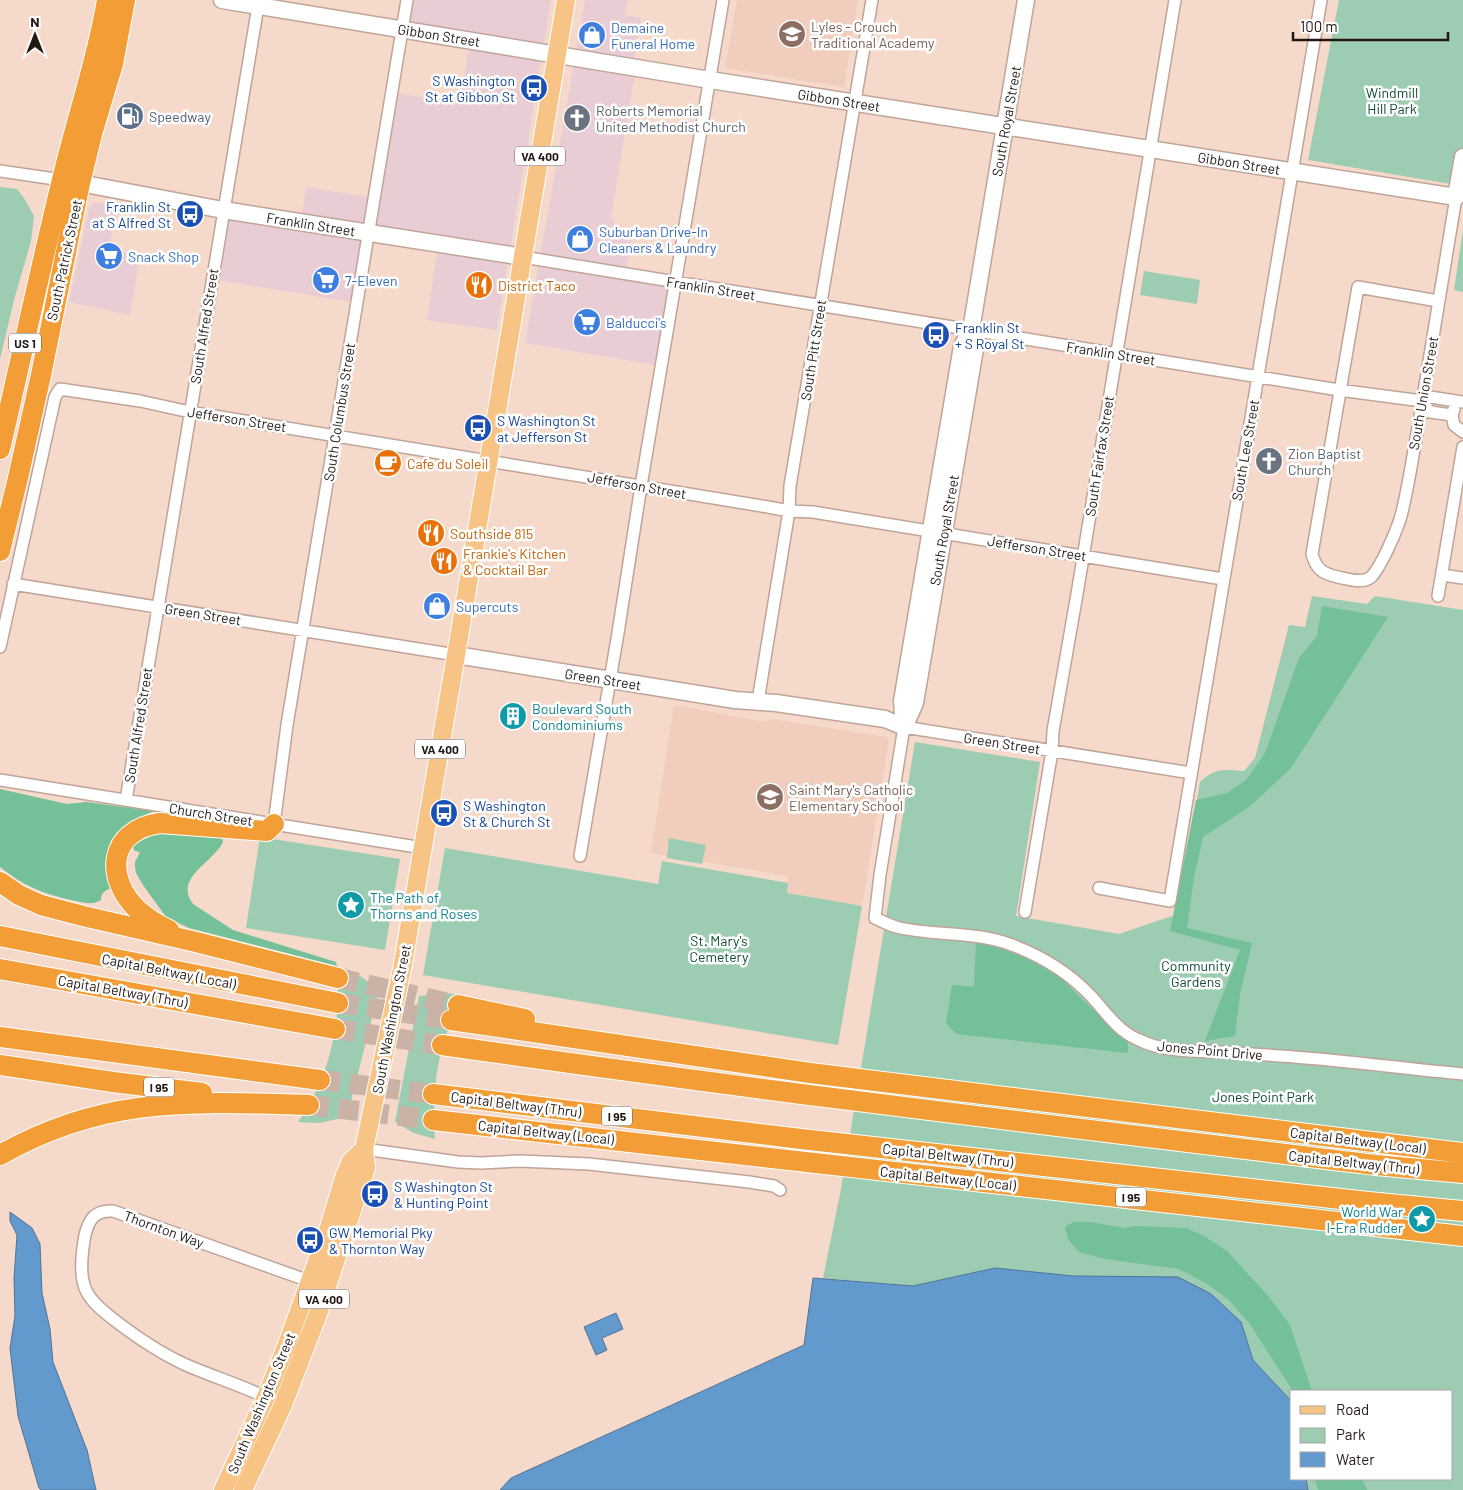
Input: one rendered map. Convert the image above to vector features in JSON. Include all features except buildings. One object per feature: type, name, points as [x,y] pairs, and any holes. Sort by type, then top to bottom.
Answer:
[{"type":"highway","name":"South Patrick Street","points":[[0,551],[41,375],[71,182],[74,131],[90,78],[103,26],[107,0]]},
{"type":"highway","name":"South Patrick Street","points":[[0,449],[71,182],[92,135],[113,64],[125,0]]},
{"type":"highway","points":[[196,942],[156,924],[139,911],[128,898],[117,876],[117,856],[120,845],[127,835],[138,828],[154,824],[173,823],[267,831],[274,824]]},
{"type":"highway","points":[[0,882],[19,895],[41,904],[83,916],[338,978]]},
{"type":"highway","name":"Capital Beltway (Local)","points":[[0,936],[338,1003]]},
{"type":"highway","name":"Capital Beltway (Thru)","points":[[0,969],[335,1028]]},
{"type":"highway","name":"Capital Beltway (Local)","points":[[454,1012],[665,1052],[810,1074],[1463,1152]]},
{"type":"highway","name":"I 95","points":[[0,1037],[320,1080]]},
{"type":"highway","points":[[0,1043],[153,1059]]},
{"type":"highway","name":"Capital Beltway (Thru)","points":[[442,1045],[807,1095],[1376,1166],[1463,1173]]},
{"type":"highway","name":"I 95","points":[[0,1065],[113,1082],[308,1105],[194,1102],[119,1110],[76,1120],[0,1155]]},
{"type":"highway","name":"Capital Beltway (Thru)","points":[[433,1094],[801,1139],[1463,1211]]},
{"type":"highway","name":"Capital Beltway (Local)","points":[[433,1120],[1463,1236]]},
{"type":"main road","name":"South Washington Street","points":[[243,1490],[283,1405],[318,1314],[366,1168],[364,1149],[402,969],[566,0]]},
{"type":"main road","name":"South Washington Street","points":[[222,1490],[266,1397],[290,1337],[326,1237],[345,1175],[352,1161],[364,1149]]},
{"type":"street","name":"Gibbon Street","points":[[222,0],[259,3],[402,30],[710,80],[1456,197]]},
{"type":"street","name":"South Columbus Street","points":[[274,824],[302,630],[407,0]]},
{"type":"street","points":[[580,856],[723,0]]},
{"type":"street","name":"South Pitt Street","points":[[758,701],[789,511],[790,486],[872,0]]},
{"type":"street","name":"South Royal Street","points":[[875,918],[880,875],[904,727],[902,701],[937,532],[962,346],[971,330],[1026,0]]},
{"type":"street","name":"South Fairfax Street","points":[[1025,912],[1052,751],[1053,731],[1175,0]]},
{"type":"street","name":"South Lee Street","points":[[1099,888],[1170,901],[1321,0]]},
{"type":"street","name":"South Alfred Street","points":[[126,800],[259,3]]},
{"type":"street","name":"South Union Street","points":[[1339,390],[1312,554],[1314,564],[1320,571],[1328,575],[1366,580],[1373,575],[1385,554],[1400,517],[1422,401],[1463,157]]},
{"type":"street","name":"Franklin Street","points":[[0,171],[223,210],[1339,390],[1422,401],[1430,397],[1463,403]]},
{"type":"street","points":[[1339,390],[1358,287],[1438,300]]},
{"type":"street","name":"Jefferson Street","points":[[13,584],[55,397],[60,389],[789,511],[813,512],[1223,579]]},
{"type":"street","name":"Franklin Street","points":[[1422,401],[1430,412],[1452,415]]},
{"type":"street","points":[[1463,403],[1456,406],[1452,415],[1454,425],[1463,432]]},
{"type":"street","points":[[1438,596],[1463,448]]},
{"type":"street","points":[[1442,575],[1463,578]]},
{"type":"street","points":[[0,648],[13,584]]},
{"type":"street","name":"Green Street","points":[[13,584],[735,700],[758,701],[885,719],[904,727],[1191,774]]},
{"type":"street","name":"Church Street","points":[[0,780],[423,848]]},
{"type":"street","name":"Jones Point Drive","points":[[875,918],[898,928],[981,936],[1026,950],[1068,976],[1090,995],[1123,1031],[1154,1046],[1178,1050],[1296,1057],[1463,1074]]},
{"type":"street","points":[[364,1149],[458,1162],[520,1161],[589,1164],[757,1183],[774,1186],[780,1190]]},
{"type":"street","name":"Thornton Way","points":[[266,1397],[184,1364],[154,1348],[129,1332],[100,1308],[85,1288],[82,1272],[84,1239],[88,1222],[97,1214],[106,1210],[113,1211],[309,1281]]},
{"type":"street","points":[[266,1397],[283,1405]]},
{"type":"shaded area","points":[[406,0],[551,0],[497,330],[427,320],[438,243],[368,232],[356,303],[211,279],[223,209],[301,221],[306,187],[374,198],[391,92],[460,103],[470,39],[402,28]]},
{"type":"shaded area","points":[[585,0],[627,0],[625,15],[641,18],[633,66],[636,67],[611,218],[615,219],[613,232],[632,235],[626,273],[676,281],[661,366],[525,343]]},
{"type":"shaded area","name":"Lyles - Crouch Traditional Academy","points":[[737,0],[858,0],[844,87],[725,68]]},
{"type":"shaded area","points":[[93,202],[117,206],[109,249],[140,256],[130,315],[69,302],[89,209]]},
{"type":"shaded area","name":"Saint Mary's Catholic Elementary School","points":[[674,705],[766,722],[772,719],[887,737],[889,741],[862,906],[787,893],[788,876],[651,853]]},
{"type":"green space","name":"Windmill Hill Park","points":[[1339,0],[1463,0],[1463,186],[1308,160]]},
{"type":"green space","points":[[0,187],[17,189],[34,216],[31,241],[0,359]]},
{"type":"green space","points":[[1463,230],[1463,292],[1454,290]]},
{"type":"green space","points":[[1144,271],[1200,280],[1197,304],[1140,295]]},
{"type":"green space","name":"Jones Point Park","points":[[1312,596],[1367,604],[1375,596],[1463,610],[1463,1490],[1308,1490],[1306,1480],[1453,1480],[1453,1390],[1290,1390],[1290,1400],[1253,1360],[1241,1322],[1073,1276],[995,1268],[913,1286],[823,1278],[841,1189],[915,742],[1040,762],[1016,916],[1119,934],[1178,914],[1200,782],[1220,770],[1244,771],[1255,758],[1289,625],[1305,627]]},
{"type":"green space","points":[[1322,606],[1388,617],[1291,768],[1249,807],[1203,837],[1194,877],[1187,928],[1252,943],[1240,994],[1235,1036],[1205,1041],[1240,950],[1170,931],[1196,800],[1227,793],[1246,780],[1265,753],[1299,658],[1317,636]]},
{"type":"green space","points":[[0,789],[67,804],[86,802],[154,811],[137,821],[111,888],[103,893],[101,900],[94,903],[86,903],[42,892],[16,879],[0,867]]},
{"type":"green space","points":[[165,831],[222,837],[223,842],[218,849],[191,878],[188,886],[188,895],[193,904],[233,930],[336,962],[337,966],[189,928],[166,917],[136,873],[135,862],[140,852],[135,851],[132,846],[134,838]]},
{"type":"green space","points":[[260,837],[400,859],[385,950],[246,928]]},
{"type":"green space","points":[[669,838],[706,845],[702,864],[667,858]]},
{"type":"green space","name":"St. Mary's Cemetery","points":[[445,848],[658,884],[662,861],[788,883],[787,893],[862,906],[838,1045],[423,975]]},
{"type":"green space","points":[[976,943],[990,945],[1028,958],[1059,976],[1128,1040],[1128,1053],[956,1034],[946,1023],[952,985],[974,987]]},
{"type":"green space","points":[[337,966],[356,973],[379,990],[347,1117],[319,1123],[298,1122],[318,1087],[326,1068],[331,1048],[338,1007]]},
{"type":"green space","points":[[444,993],[464,995],[448,1030],[438,1065],[434,1101],[435,1139],[414,1133],[395,1122],[419,996]]},
{"type":"green space","points":[[1073,1222],[1090,1222],[1125,1228],[1134,1226],[1186,1228],[1204,1236],[1227,1251],[1269,1297],[1290,1325],[1312,1390],[1292,1390],[1249,1323],[1228,1299],[1207,1284],[1179,1269],[1105,1259],[1079,1252],[1068,1239],[1065,1227]]},
{"type":"green space","points":[[1315,1480],[1362,1480],[1367,1490],[1318,1490]]},
{"type":"water","points":[[10,1212],[32,1228],[40,1244],[42,1293],[50,1329],[53,1362],[87,1450],[96,1490],[41,1490],[39,1488],[18,1416],[10,1348],[15,1316],[14,1278],[17,1235],[10,1221]]},
{"type":"water","points":[[995,1268],[1073,1276],[1178,1277],[1211,1294],[1241,1322],[1253,1360],[1290,1400],[1290,1480],[1306,1480],[1308,1490],[500,1490],[511,1478],[804,1345],[813,1278],[913,1286]]},
{"type":"water","points":[[616,1313],[623,1329],[602,1338],[607,1350],[596,1355],[584,1327]]},
{"type":"tunnel","points":[[338,978],[458,1005]]},
{"type":"tunnel","points":[[338,1003],[451,1020]]},
{"type":"tunnel","points":[[335,1029],[442,1045]]},
{"type":"tunnel","points":[[320,1080],[433,1094]]},
{"type":"tunnel","points":[[309,1105],[433,1120]]},
{"type":"place","name":"Lyles - Crouch Traditional Academy","points":[[792,34]]},
{"type":"place","name":"Demaine Funeral Home","points":[[592,35]]},
{"type":"place","name":"S Washington St at Gibbon St","points":[[534,88]]},
{"type":"place","name":"Speedway","points":[[130,116]]},
{"type":"place","name":"Roberts Memorial United Methodist Church","points":[[577,118]]},
{"type":"place","name":"Franklin St at S Alfred St","points":[[190,214]]},
{"type":"place","name":"Suburban Drive-In Cleaners & Laundry","points":[[580,239]]},
{"type":"place","name":"Snack Shop","points":[[109,256]]},
{"type":"place","name":"7-Eleven","points":[[326,280]]},
{"type":"place","name":"District Taco","points":[[479,285]]},
{"type":"place","name":"Balducci's","points":[[587,322]]},
{"type":"place","name":"Franklin St + S Royal St","points":[[936,335]]},
{"type":"place","name":"S Washington St at Jefferson St","points":[[478,428]]},
{"type":"place","name":"Zion Baptist Church","points":[[1269,461]]},
{"type":"place","name":"Cafe du Soleil","points":[[388,463]]},
{"type":"place","name":"Southside 815","points":[[431,533]]},
{"type":"place","name":"Frankie's Kitchen & Cocktail Bar","points":[[444,561]]},
{"type":"place","name":"Supercuts","points":[[437,606]]},
{"type":"place","name":"Boulevard South Condominiums","points":[[513,716]]},
{"type":"place","name":"Saint Mary's Catholic Elementary School","points":[[770,797]]},
{"type":"place","name":"S Washington St & Church St","points":[[444,813]]},
{"type":"place","name":"The Path of Thorns and Roses","points":[[351,905]]},
{"type":"place","name":"S Washington St & Hunting Point","points":[[375,1194]]},
{"type":"place","name":"World War I-Era Rudder","points":[[1422,1219]]},
{"type":"place","name":"GW Memorial Pky & Thornton Way","points":[[310,1240]]},
{"type":"park label","name":"Community Gardens","points":[[1196,974]]}]
